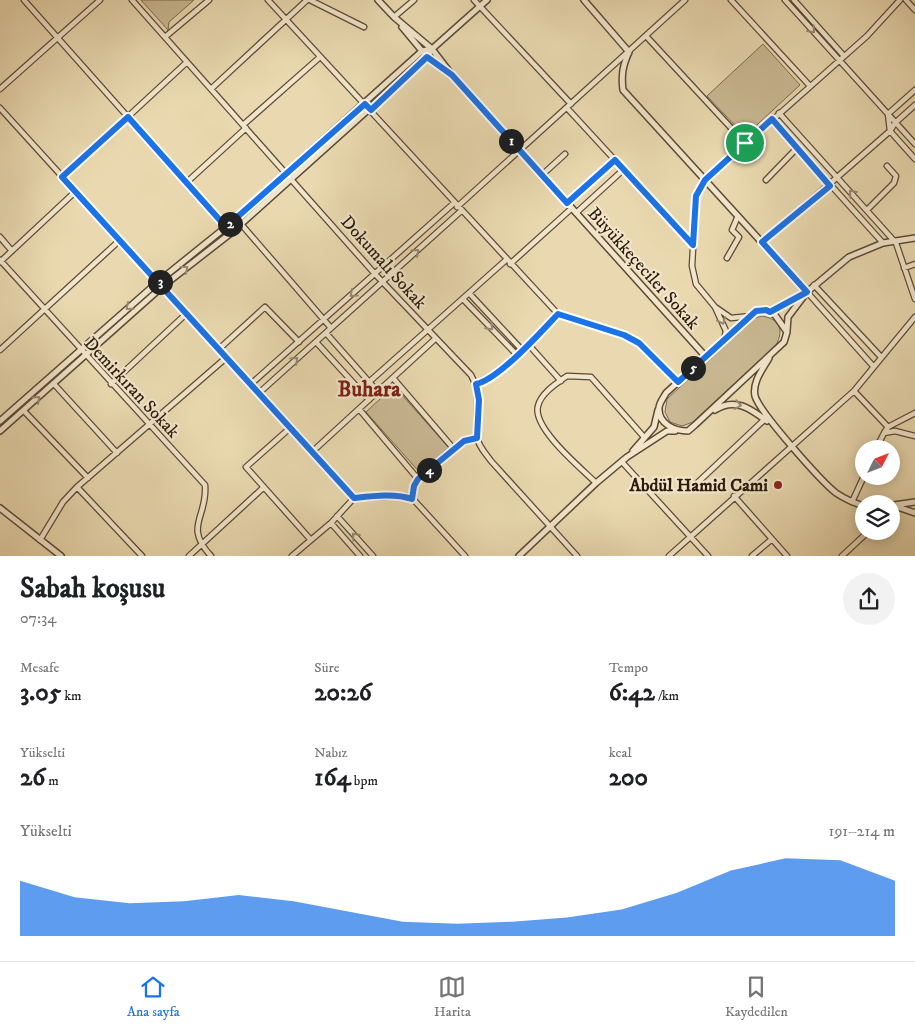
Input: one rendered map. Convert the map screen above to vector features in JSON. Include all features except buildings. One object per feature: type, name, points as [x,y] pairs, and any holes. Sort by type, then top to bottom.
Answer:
[{"type":"street","points":[[24,0],[231,233]]},
{"type":"street","points":[[0,89],[100,0]]},
{"type":"street","name":"Dokumalı Sokak","points":[[132,0],[375,274],[428,330],[435,340],[471,375],[476,384]]},
{"type":"street","points":[[165,37],[209,0]]},
{"type":"street","points":[[268,0],[558,314],[624,335],[639,343],[678,382]]},
{"type":"street","points":[[211,89],[309,0],[364,27]]},
{"type":"street","name":"Büyükkeçeciler Sokak","points":[[378,0],[394,18],[432,48],[452,75],[706,357]]},
{"type":"street","points":[[414,0],[394,18],[427,57],[452,75]]},
{"type":"street","points":[[474,0],[571,104]]},
{"type":"street","points":[[0,431],[163,286],[231,233],[292,180],[371,110],[427,57],[432,48],[487,0]]},
{"type":"street","points":[[259,393],[383,282],[458,207],[685,0]]},
{"type":"street","points":[[731,0],[810,86]]},
{"type":"street","points":[[785,0],[915,143]]},
{"type":"street","points":[[794,0],[844,56]]},
{"type":"street","points":[[724,340],[726,331],[715,307],[696,284],[692,266],[696,196],[705,180],[867,36],[900,0]]},
{"type":"street","points":[[587,1],[629,52]]},
{"type":"street","points":[[909,1],[915,10]]},
{"type":"street","points":[[646,36],[745,143]]},
{"type":"street","points":[[0,421],[159,281],[226,227],[422,51],[432,48]]},
{"type":"street","points":[[629,52],[622,71],[623,90],[873,366]]},
{"type":"street","points":[[186,183],[320,57]]},
{"type":"street","points":[[62,177],[187,62]]},
{"type":"street","points":[[888,114],[915,90]]},
{"type":"street","points":[[762,242],[830,186],[890,131],[895,123],[915,105]]},
{"type":"street","points":[[0,108],[354,498]]},
{"type":"street","points":[[567,108],[693,245]]},
{"type":"street","points":[[779,113],[896,243],[915,299]]},
{"type":"street","points":[[888,114],[890,131],[915,159]]},
{"type":"street","points":[[772,119],[883,243]]},
{"type":"street","points":[[766,180],[797,148]]},
{"type":"street","points":[[542,176],[565,154]]},
{"type":"street","points":[[567,203],[615,160]]},
{"type":"street","points":[[867,210],[894,183],[896,176],[887,166]]},
{"type":"street","points":[[576,213],[623,170]]},
{"type":"street","points":[[0,261],[76,191]]},
{"type":"street","points":[[251,384],[375,274],[458,207]]},
{"type":"street","points":[[370,382],[463,298],[572,208]]},
{"type":"street","points":[[727,258],[739,237],[732,230],[738,216]]},
{"type":"street","points":[[241,224],[332,328]]},
{"type":"street","points":[[0,237],[12,250]]},
{"type":"street","points":[[627,457],[667,431],[688,431],[701,420],[784,342],[788,317],[807,292],[849,257],[883,243],[896,243],[915,238]]},
{"type":"street","points":[[0,350],[120,240]]},
{"type":"street","name":"Demirkıran Sokak","points":[[0,261],[205,486],[206,493],[197,532],[201,545]]},
{"type":"street","points":[[904,268],[915,264]]},
{"type":"street","points":[[814,285],[881,357]]},
{"type":"street","points":[[770,312],[807,292]]},
{"type":"street","points":[[469,293],[522,350]]},
{"type":"street","points":[[463,298],[517,355]]},
{"type":"street","points":[[219,349],[265,307],[299,342]]},
{"type":"street","points":[[715,307],[731,318],[751,316]]},
{"type":"street","points":[[519,556],[596,483],[627,457],[654,426],[659,407],[666,393],[756,311],[766,310],[770,312],[783,323],[787,332]]},
{"type":"street","points":[[111,384],[187,313]]},
{"type":"street","points":[[558,314],[517,355],[485,383],[476,384],[479,400],[477,438],[491,461],[577,556]]},
{"type":"street","points":[[669,556],[734,496],[854,391],[873,366],[913,324],[915,317]]},
{"type":"street","points":[[326,333],[378,392]]},
{"type":"street","points":[[312,452],[435,340]]},
{"type":"street","points":[[316,342],[369,400]]},
{"type":"street","points":[[528,344],[560,380]]},
{"type":"street","points":[[771,354],[756,382],[755,395],[761,409],[774,426]]},
{"type":"street","points":[[40,540],[63,502],[77,487],[227,357]]},
{"type":"street","points":[[596,483],[543,428],[537,415],[538,405],[543,396],[560,380],[567,376],[591,377],[644,438]]},
{"type":"street","points":[[393,378],[453,448]]},
{"type":"street","points":[[54,384],[117,453]]},
{"type":"street","points":[[854,391],[888,427]]},
{"type":"street","points":[[701,420],[719,408],[730,404],[745,405],[774,426],[836,492],[855,503]]},
{"type":"street","points":[[659,407],[661,417],[666,424],[680,431]]},
{"type":"street","points":[[359,409],[418,479]]},
{"type":"street","points":[[24,410],[88,478]]},
{"type":"street","points":[[880,440],[888,427],[915,413]]},
{"type":"street","points":[[694,486],[766,419]]},
{"type":"street","points":[[290,428],[246,466],[310,539]]},
{"type":"street","points":[[884,433],[895,431],[915,436]]},
{"type":"street","points":[[412,499],[414,486],[418,479],[453,448],[464,441],[477,438]]},
{"type":"street","points":[[622,462],[708,556]]},
{"type":"street","points":[[852,502],[860,485]]},
{"type":"street","points":[[77,487],[142,556]]},
{"type":"street","points":[[188,556],[264,487]]},
{"type":"street","points":[[292,556],[331,522],[354,498],[406,496],[412,499],[465,556]]},
{"type":"street","points":[[734,496],[787,556]]},
{"type":"street","points":[[900,504],[915,502]]},
{"type":"street","points":[[0,508],[61,556]]},
{"type":"street","points":[[900,509],[915,513]]},
{"type":"street","points":[[337,516],[373,556]]},
{"type":"street","points":[[331,522],[360,556]]},
{"type":"street","points":[[752,556],[772,539]]},
{"type":"street","points":[[842,556],[859,540]]},
{"type":"street","points":[[201,545],[211,556]]},
{"type":"shaded area","points":[[141,0],[194,0],[169,22],[168,30]]},
{"type":"shaded area","points":[[763,44],[800,85],[745,136],[707,96]]},
{"type":"shaded area","points":[[768,317],[779,326],[780,335],[776,345],[693,422],[682,426],[670,422],[665,412],[667,399],[755,318]]},
{"type":"shaded area","points":[[394,386],[449,448],[421,474],[366,412]]},
{"type":"place","name":"Abdül Hamid Cami","points":[[778,485]]},
{"type":"district","name":"Buhara","points":[[369,388]]},
{"type":"route","points":[[427,57],[452,75],[567,203],[615,160],[693,245],[696,196],[705,180],[745,143],[772,119],[830,186],[762,242],[807,292],[781,308],[770,312],[766,310],[756,311],[678,382],[639,343],[624,335],[558,314],[503,368],[485,383],[476,384],[479,400],[477,438],[464,441],[453,448],[418,479],[414,486],[412,499],[406,496],[354,498],[159,281],[62,177],[128,117],[226,227],[365,104],[371,110],[427,57]]}]
